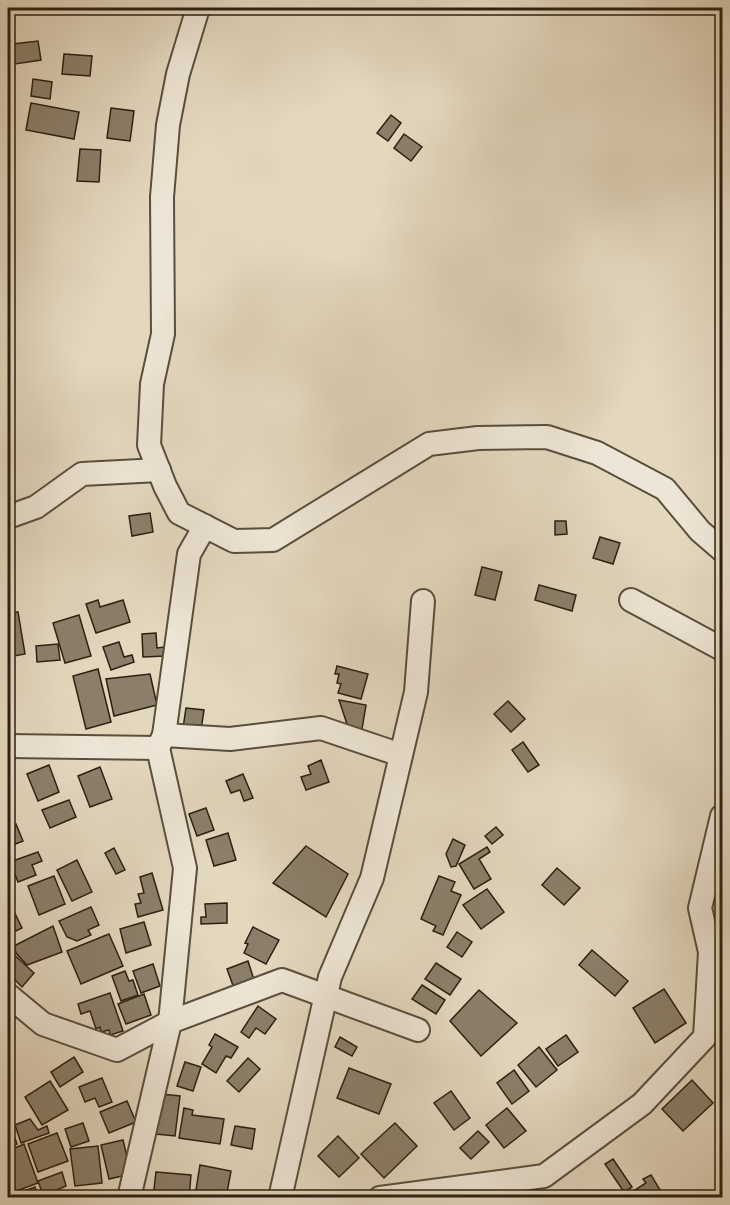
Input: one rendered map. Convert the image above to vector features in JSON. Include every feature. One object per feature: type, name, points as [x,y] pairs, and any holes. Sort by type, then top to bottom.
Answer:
[{"type":"street","points":[[198,8],[178,74],[167,137],[162,197],[163,334],[152,384],[149,445],[179,513],[234,541],[273,540],[429,444],[478,438],[547,437],[597,453],[665,489],[700,531],[723,550]]},
{"type":"street","points":[[8,517],[36,507],[82,474],[159,470]]},
{"type":"street","points":[[129,1197],[170,1022],[185,868],[161,741],[189,554],[205,526]]},
{"type":"street","points":[[631,600],[723,649]]},
{"type":"street","points":[[280,1197],[330,977],[372,878],[416,692],[423,601]]},
{"type":"street","points":[[8,746],[230,739],[321,728],[401,755]]},
{"type":"street","points":[[380,1197],[544,1176],[642,1104],[705,1037],[710,952],[700,908],[723,816]]},
{"type":"street","points":[[8,995],[43,1024],[117,1050],[170,1022],[282,980],[418,1030]]},
{"type":"building","points":[[38,41],[41,60],[15,64],[13,44]]},
{"type":"building","points":[[64,54],[92,56],[90,76],[62,74]]},
{"type":"building","points":[[33,79],[52,82],[50,99],[31,96]]},
{"type":"building","points":[[31,103],[79,112],[74,139],[26,130]]},
{"type":"building","points":[[111,108],[134,111],[130,141],[107,138]]},
{"type":"building","points":[[391,115],[401,123],[388,141],[377,133]]},
{"type":"building","points":[[404,134],[422,147],[411,161],[394,148]]},
{"type":"building","points":[[80,149],[101,150],[99,182],[77,181]]},
{"type":"building","points":[[150,513],[153,532],[132,536],[129,516]]},
{"type":"building","points":[[555,521],[566,521],[567,534],[555,535]]},
{"type":"building","points":[[600,537],[620,543],[613,564],[593,558]]},
{"type":"building","points":[[482,567],[502,572],[495,600],[475,595]]},
{"type":"building","points":[[539,585],[576,595],[572,611],[535,600]]},
{"type":"building","points":[[98,600],[100,607],[123,600],[130,622],[96,633],[86,604]]},
{"type":"building","points":[[18,612],[25,654],[8,657],[8,614]]},
{"type":"building","points":[[79,615],[91,656],[65,663],[53,623]]},
{"type":"building","points":[[156,633],[157,648],[164,647],[165,656],[143,657],[142,634]]},
{"type":"building","points":[[119,642],[124,657],[132,655],[134,662],[111,670],[103,647]]},
{"type":"building","points":[[58,644],[60,660],[37,662],[36,646]]},
{"type":"building","points":[[337,666],[368,674],[361,699],[338,693],[341,684],[337,683],[339,674],[335,674]]},
{"type":"building","points":[[98,669],[111,722],[86,729],[73,676]]},
{"type":"building","points":[[150,674],[157,705],[114,716],[106,679]]},
{"type":"building","points":[[339,700],[366,705],[362,729],[348,727]]},
{"type":"building","points":[[508,701],[525,719],[511,732],[494,714]]},
{"type":"building","points":[[186,708],[204,710],[201,730],[183,728]]},
{"type":"building","points":[[523,742],[539,765],[528,772],[512,750]]},
{"type":"building","points":[[321,760],[329,782],[306,790],[301,777],[311,774],[308,766]]},
{"type":"building","points":[[49,765],[59,792],[38,801],[27,774]]},
{"type":"building","points":[[100,767],[112,799],[90,807],[78,776]]},
{"type":"building","points":[[243,774],[253,798],[244,801],[240,790],[231,793],[226,781]]},
{"type":"building","points":[[69,800],[76,817],[50,828],[42,810]]},
{"type":"building","points":[[206,808],[214,830],[197,836],[189,814]]},
{"type":"building","points":[[16,824],[23,841],[8,847],[8,827]]},
{"type":"building","points":[[496,827],[503,835],[492,844],[485,836]]},
{"type":"building","points":[[228,833],[236,860],[214,866],[206,840]]},
{"type":"building","points":[[453,839],[465,845],[456,866],[451,867],[446,854]]},
{"type":"building","points":[[306,846],[348,874],[326,917],[273,883]]},
{"type":"building","points":[[487,847],[490,852],[479,859],[491,879],[474,889],[459,864]]},
{"type":"building","points":[[114,848],[125,870],[116,874],[105,853]]},
{"type":"building","points":[[38,852],[42,861],[32,865],[36,875],[18,882],[10,862]]},
{"type":"building","points":[[77,860],[92,892],[72,901],[57,870]]},
{"type":"building","points":[[8,868],[14,883],[8,886]]},
{"type":"building","points":[[557,868],[580,888],[564,905],[542,885]]},
{"type":"building","points":[[152,873],[163,910],[138,917],[135,904],[141,903],[138,894],[144,893],[140,877]]},
{"type":"building","points":[[54,876],[65,904],[39,915],[28,886]]},
{"type":"building","points":[[439,876],[455,882],[451,891],[461,895],[443,935],[433,931],[436,926],[421,919]]},
{"type":"building","points":[[487,889],[504,912],[481,929],[463,905]]},
{"type":"building","points":[[8,899],[22,928],[8,935]]},
{"type":"building","points":[[227,903],[227,923],[201,924],[201,917],[206,917],[205,904]]},
{"type":"building","points":[[91,907],[99,925],[88,930],[91,935],[77,941],[67,937],[59,921]]},
{"type":"building","points":[[144,922],[151,945],[126,953],[120,929]]},
{"type":"building","points":[[53,926],[62,952],[27,965],[16,953],[14,946]]},
{"type":"building","points":[[253,927],[279,940],[266,964],[244,953],[248,944],[245,943]]},
{"type":"building","points":[[457,932],[472,942],[462,957],[447,947]]},
{"type":"building","points":[[109,934],[123,966],[81,984],[67,951]]},
{"type":"building","points":[[8,949],[34,973],[22,987],[8,973]]},
{"type":"building","points":[[592,950],[628,981],[615,996],[579,965]]},
{"type":"building","points":[[248,961],[255,983],[235,991],[227,969]]},
{"type":"building","points":[[436,963],[461,979],[450,995],[425,979]]},
{"type":"building","points":[[153,964],[160,986],[141,993],[133,971]]},
{"type":"building","points":[[125,971],[129,981],[133,980],[138,995],[121,1001],[112,976]]},
{"type":"building","points":[[422,985],[445,1000],[436,1014],[412,999]]},
{"type":"building","points":[[664,989],[686,1023],[655,1043],[633,1008]]},
{"type":"building","points":[[479,990],[517,1023],[481,1056],[450,1021]]},
{"type":"building","points":[[110,993],[123,1031],[110,1035],[109,1030],[101,1032],[100,1027],[96,1029],[90,1011],[81,1014],[78,1004]]},
{"type":"building","points":[[144,994],[151,1015],[126,1024],[118,1004]]},
{"type":"building","points":[[258,1006],[276,1019],[265,1034],[256,1028],[249,1038],[241,1032]]},
{"type":"building","points":[[215,1034],[238,1047],[231,1058],[226,1056],[216,1073],[202,1064],[212,1047],[209,1045]]},
{"type":"building","points":[[566,1035],[578,1052],[558,1066],[546,1049]]},
{"type":"building","points":[[340,1037],[357,1047],[352,1056],[335,1047]]},
{"type":"building","points":[[539,1047],[557,1070],[536,1087],[518,1065]]},
{"type":"building","points":[[74,1057],[83,1072],[60,1087],[51,1072]]},
{"type":"building","points":[[248,1058],[260,1069],[239,1092],[227,1081]]},
{"type":"building","points":[[185,1062],[201,1067],[193,1091],[177,1086]]},
{"type":"building","points":[[349,1068],[391,1084],[379,1114],[337,1098]]},
{"type":"building","points":[[514,1070],[529,1091],[512,1104],[497,1083]]},
{"type":"building","points":[[102,1078],[112,1102],[99,1107],[95,1098],[85,1102],[79,1087]]},
{"type":"building","points":[[692,1080],[713,1103],[683,1131],[662,1109]]},
{"type":"building","points":[[50,1081],[68,1110],[42,1125],[25,1097]]},
{"type":"building","points":[[451,1091],[470,1118],[454,1130],[434,1103]]},
{"type":"building","points":[[161,1094],[180,1096],[175,1136],[156,1134]]},
{"type":"building","points":[[127,1101],[136,1122],[109,1133],[100,1112]]},
{"type":"building","points":[[184,1108],[193,1110],[192,1115],[224,1119],[220,1144],[179,1138]]},
{"type":"building","points":[[507,1108],[526,1131],[504,1148],[486,1125]]},
{"type":"building","points":[[8,1118],[17,1144],[8,1148]]},
{"type":"building","points":[[30,1119],[38,1130],[47,1126],[49,1133],[21,1143],[15,1125]]},
{"type":"building","points":[[83,1123],[89,1141],[71,1147],[65,1129]]},
{"type":"building","points":[[395,1123],[417,1146],[384,1178],[361,1154]]},
{"type":"building","points":[[235,1126],[255,1129],[252,1149],[231,1145]]},
{"type":"building","points":[[478,1131],[489,1142],[471,1159],[460,1148]]},
{"type":"building","points":[[57,1133],[68,1161],[38,1172],[28,1144]]},
{"type":"building","points":[[338,1136],[359,1158],[339,1177],[318,1156]]},
{"type":"building","points":[[123,1140],[131,1174],[109,1179],[101,1145]]},
{"type":"building","points":[[24,1144],[38,1183],[8,1194],[8,1151]]},
{"type":"building","points":[[98,1146],[102,1183],[75,1186],[70,1149]]},
{"type":"building","points":[[613,1159],[632,1187],[624,1192],[605,1164]]},
{"type":"building","points":[[200,1165],[231,1171],[226,1198],[216,1198],[217,1194],[196,1190]]},
{"type":"building","points":[[62,1172],[66,1186],[54,1191],[57,1198],[44,1198],[38,1181]]},
{"type":"building","points":[[156,1172],[191,1175],[189,1198],[153,1198]]},
{"type":"building","points":[[651,1175],[663,1195],[659,1198],[628,1198],[627,1195],[646,1183],[643,1179]]},
{"type":"building","points":[[35,1187],[38,1198],[8,1198],[8,1197]]}]
